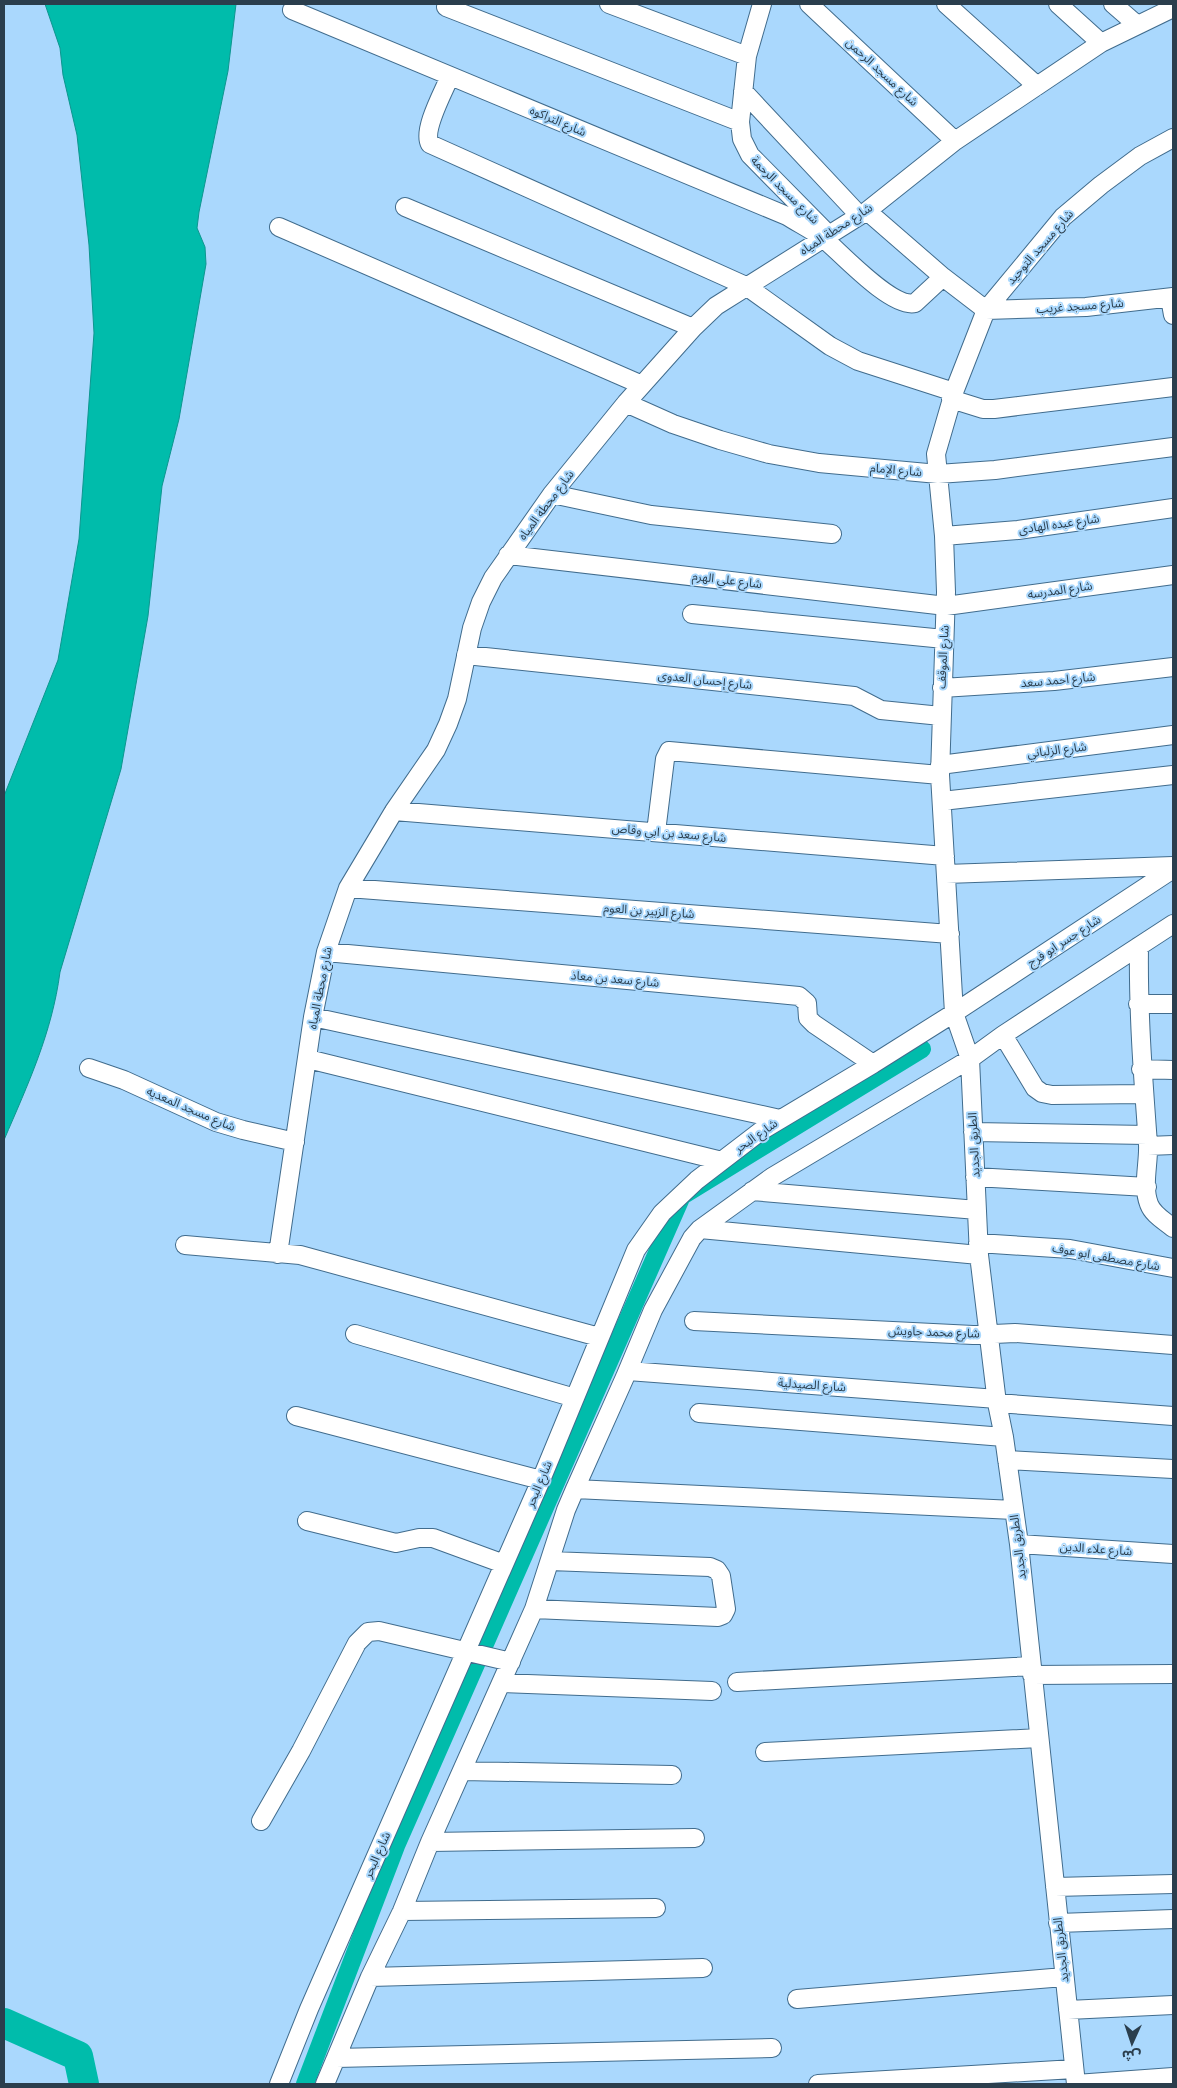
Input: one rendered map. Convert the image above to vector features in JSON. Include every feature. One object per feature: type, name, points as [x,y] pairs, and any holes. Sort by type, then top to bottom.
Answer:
[{"type":"street","points":[[609,4],[747,56]]},
{"type":"street","name":"شارع مسجد الرحمة","points":[[762,4],[747,56],[740,122],[742,140],[750,155],[825,236]]},
{"type":"street","name":"شارع مسجد الرحمن","points":[[809,4],[955,141]]},
{"type":"street","points":[[946,4],[1037,86]]},
{"type":"street","points":[[1058,4],[1101,43]]},
{"type":"street","points":[[1113,4],[1136,24]]},
{"type":"street","name":"شارع محطة المياه","points":[[278,1254],[313,1017],[326,952],[348,888],[394,811],[436,750],[448,724],[457,699],[472,628],[481,602],[493,578],[508,555],[552,494],[626,403],[693,328],[716,306],[863,213],[955,141],[1101,43],[1173,6]]},
{"type":"street","points":[[446,7],[740,122]]},
{"type":"street","name":"شارع التراكوه","points":[[292,10],[787,216],[825,236]]},
{"type":"street","points":[[450,76],[428,129],[427,138],[430,144],[746,286],[843,354],[872,367],[983,408],[994,409],[1173,386]]},
{"type":"street","points":[[743,91],[863,213],[986,310]]},
{"type":"street","name":"شارع مسجد التوحيد","points":[[986,310],[1063,217],[1140,156],[1173,138]]},
{"type":"street","points":[[404,207],[693,328]]},
{"type":"street","points":[[280,227],[642,385]]},
{"type":"street","points":[[825,236],[862,274],[901,303],[909,304],[915,302],[943,277]]},
{"type":"street","points":[[1172,298],[1173,315]]},
{"type":"street","name":"شارع مسجد غريب","points":[[986,310],[1086,307],[1172,298]]},
{"type":"street","name":"شارع الموقف","points":[[954,1013],[940,770],[946,606],[944,536],[936,454],[952,395],[986,310]]},
{"type":"street","name":"شارع الإمام","points":[[626,403],[672,424],[769,454],[819,463],[938,474],[1004,469],[1173,447]]},
{"type":"street","points":[[552,494],[651,515],[832,534]]},
{"type":"street","name":"شارع عبده الهادى","points":[[944,536],[1018,530],[1173,508]]},
{"type":"street","name":"شارع علي الهرم","points":[[508,555],[946,606]]},
{"type":"street","name":"شارع المدرسه","points":[[946,606],[1173,575]]},
{"type":"street","points":[[692,614],[944,639]]},
{"type":"street","name":"شارع إحسان العدوى","points":[[466,655],[854,696],[881,710],[941,716]]},
{"type":"street","name":"شارع احمد سعد","points":[[942,688],[1054,681],[1173,667]]},
{"type":"street","name":"شارع الزلباني","points":[[656,832],[665,759],[669,751],[940,770],[1173,734]]},
{"type":"street","points":[[942,801],[1173,775]]},
{"type":"street","name":"شارع سعد بن ابي وقاص","points":[[394,811],[945,856]]},
{"type":"street","points":[[946,874],[1173,868]]},
{"type":"street","name":"شارع جسر ابو فرج","points":[[954,1013],[1173,868]]},
{"type":"street","name":"شارع الزبير بن العوم","points":[[348,888],[950,934]]},
{"type":"street","points":[[324,2084],[534,1609],[575,1489],[653,1310],[692,1238],[700,1229],[772,1177],[970,1059],[1003,1035],[1173,924]]},
{"type":"street","points":[[1138,946],[1138,1004],[1147,1140],[1149,1204],[1153,1212],[1173,1228]]},
{"type":"street","name":"شارع سعد بن معاذ","points":[[326,952],[799,996],[807,1003],[808,1018],[814,1024],[873,1064]]},
{"type":"street","points":[[1138,1004],[1173,1004]]},
{"type":"street","name":"الطريق الجديد","points":[[954,1013],[970,1059],[978,1249],[997,1401],[1019,1544],[1075,2079]]},
{"type":"street","name":"شارع البحر","points":[[279,2084],[309,2009],[541,1480],[636,1250],[662,1213],[697,1180],[761,1131],[954,1013]]},
{"type":"street","points":[[313,1017],[780,1120]]},
{"type":"street","points":[[1003,1035],[1036,1088],[1042,1093],[1052,1095],[1143,1094]]},
{"type":"street","points":[[308,1059],[722,1161]]},
{"type":"street","name":"شارع مسجد المعديه","points":[[89,1068],[131,1083],[216,1122],[295,1142]]},
{"type":"street","points":[[1141,1069],[1173,1070]]},
{"type":"street","points":[[973,1132],[1147,1140],[1173,1145]]},
{"type":"street","points":[[975,1178],[1147,1187]]},
{"type":"street","points":[[752,1191],[977,1210]]},
{"type":"street","points":[[1153,1212],[1173,1212]]},
{"type":"street","name":"شارع مصطفى ابو عوف","points":[[700,1229],[978,1249],[1070,1249],[1173,1268]]},
{"type":"street","points":[[185,1245],[300,1256],[599,1337]]},
{"type":"street","name":"شارع محمد جاويش","points":[[694,1321],[988,1334],[1015,1333],[1173,1345]]},
{"type":"street","points":[[355,1334],[574,1398]]},
{"type":"street","name":"شارع الصيدلية","points":[[628,1371],[1173,1416]]},
{"type":"street","points":[[699,1413],[1004,1437]]},
{"type":"street","points":[[296,1416],[541,1480]]},
{"type":"street","points":[[1007,1460],[1173,1469]]},
{"type":"street","points":[[575,1489],[1014,1510]]},
{"type":"street","points":[[307,1521],[396,1543],[419,1538],[432,1538],[504,1564]]},
{"type":"street","name":"شارع علاء الدين","points":[[1019,1544],[1173,1554]]},
{"type":"street","points":[[534,1609],[718,1617],[726,1609],[721,1576],[717,1570],[710,1567],[550,1561]]},
{"type":"street","points":[[261,1821],[302,1751],[357,1643],[368,1632],[379,1631],[511,1662]]},
{"type":"street","points":[[737,1682],[1032,1670],[1173,1674]]},
{"type":"street","points":[[502,1683],[712,1691]]},
{"type":"street","points":[[765,1752],[1039,1738]]},
{"type":"street","points":[[463,1771],[672,1775]]},
{"type":"street","points":[[430,1842],[695,1838]]},
{"type":"street","points":[[1055,1887],[1173,1884]]},
{"type":"street","points":[[402,1911],[656,1908]]},
{"type":"street","points":[[1058,1923],[1173,1919]]},
{"type":"street","points":[[370,1977],[703,1968]]},
{"type":"street","points":[[797,1999],[1064,1977]]},
{"type":"street","points":[[1068,2010],[1173,2006]]},
{"type":"street","points":[[336,2058],[772,2048]]},
{"type":"street","points":[[818,2084],[1173,2077]]},
{"type":"shaded area","points":[[45,4],[236,4],[228,71],[197,228],[205,247],[206,264],[179,419],[162,486],[148,616],[121,769],[60,972],[45,1037],[4,1140],[4,796],[58,660],[79,539],[94,333],[89,245],[77,135],[63,75],[60,48]]},
{"type":"waterway","points":[[305,2084],[396,1846],[682,1196],[922,1049]]},
{"type":"waterway","points":[[4,2023],[78,2056],[84,2084]]}]
